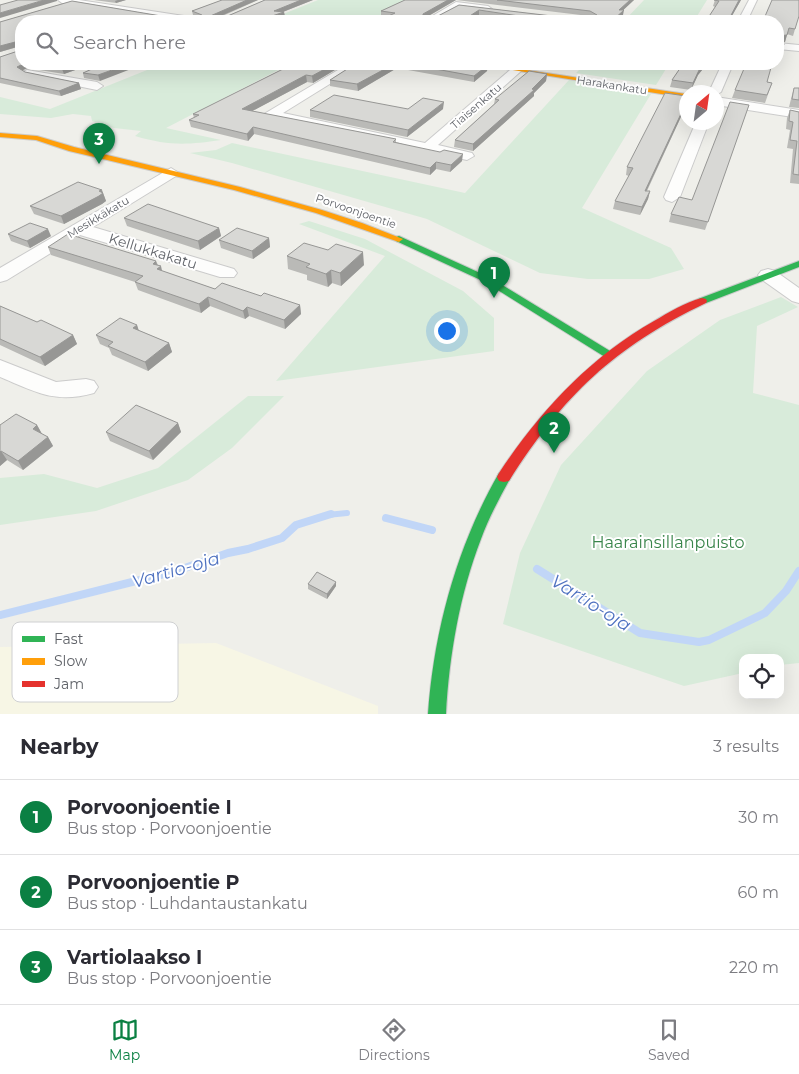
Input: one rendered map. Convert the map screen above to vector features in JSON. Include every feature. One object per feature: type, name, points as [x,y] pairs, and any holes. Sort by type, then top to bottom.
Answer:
[{"type":"street","points":[[62,0],[158,15]]},
{"type":"street","points":[[746,15],[753,0]]},
{"type":"street","points":[[55,7],[76,1]]},
{"type":"street","points":[[438,15],[456,5],[496,10]]},
{"type":"street","points":[[130,15],[139,12]]},
{"type":"street","points":[[784,47],[799,48]]},
{"type":"street","points":[[65,80],[89,70]]},
{"type":"street","points":[[346,70],[271,114],[467,156]]},
{"type":"street","name":"Tiaisenkatu","points":[[428,147],[517,70]]},
{"type":"street","name":"Harakankatu","points":[[537,70],[679,95]]},
{"type":"street","points":[[718,85],[724,70]]},
{"type":"street","points":[[27,73],[97,86]]},
{"type":"street","points":[[724,102],[799,114]]},
{"type":"street","points":[[672,197],[700,130]]},
{"type":"street","name":"Porvoonjoentie","points":[[0,135],[25,136],[324,212],[412,244],[468,269],[514,294],[609,354]]},
{"type":"street","name":"Porvoonjoentie","points":[[0,144],[23,148],[72,149]]},
{"type":"street","name":"Mesikkäkatu","points":[[0,276],[171,173]]},
{"type":"street","name":"Kellukkakatu","points":[[79,229],[227,273]]},
{"type":"street","points":[[438,714],[451,606],[469,550],[491,499],[512,463],[556,404],[585,374],[609,354],[638,333],[674,312],[799,264]]},
{"type":"street","points":[[768,275],[799,297]]},
{"type":"street","points":[[0,368],[54,390],[86,387]]},
{"type":"shaded area","points":[[216,643],[378,706],[378,714],[0,714],[0,647],[12,647],[12,702],[178,702],[178,644]]},
{"type":"green space","points":[[318,0],[412,0],[383,15],[281,15]]},
{"type":"green space","points":[[644,0],[707,0],[698,15],[630,15]]},
{"type":"green space","points":[[147,70],[278,70],[166,128],[221,140],[188,144],[168,143],[135,136],[141,131],[114,128],[92,121],[91,116],[73,114],[51,118],[0,114],[0,97],[50,109]]},
{"type":"green space","points":[[579,70],[665,70],[656,85],[576,73]]},
{"type":"green space","points":[[569,80],[651,94],[582,208],[671,248],[684,269],[649,279],[588,279],[540,273],[427,219],[232,163],[190,153],[216,150],[232,143],[465,193]]},
{"type":"green space","points":[[309,221],[365,239],[463,291],[494,318],[494,351],[276,381],[385,256],[299,224]]},
{"type":"green space","name":"Haarainsillanpuisto","points":[[781,297],[798,307],[757,326],[753,393],[799,405],[799,663],[784,665],[784,654],[739,654],[739,674],[684,686],[503,624],[520,553],[561,465],[647,371],[720,320]]},
{"type":"green space","points":[[248,396],[284,396],[232,448],[188,480],[96,511],[0,525],[0,478],[44,474],[97,488],[158,468]]},
{"type":"building","points":[[18,0],[44,0],[0,13],[0,5]]},
{"type":"building","points":[[222,0],[247,0],[213,15],[202,15],[192,11]]},
{"type":"building","points":[[265,0],[301,0],[274,11],[284,12],[275,15],[230,15]]},
{"type":"building","points":[[405,0],[448,0],[423,15],[391,15],[395,13],[381,11]]},
{"type":"building","points":[[497,0],[630,0],[619,10],[624,10],[619,15],[597,15],[590,11]]},
{"type":"building","points":[[714,0],[739,0],[731,15],[710,15],[719,1]]},
{"type":"building","points":[[772,0],[799,0],[799,16],[795,29],[789,28],[787,35],[784,35],[784,15],[766,15]]},
{"type":"building","points":[[72,1],[155,15],[24,15]]},
{"type":"building","points":[[459,5],[544,15],[512,15],[479,10],[471,15],[440,15]]},
{"type":"building","points":[[15,18],[15,42],[0,46],[0,22]]},
{"type":"building","points":[[15,52],[15,70],[79,83],[59,91],[0,78],[0,57]]},
{"type":"building","points":[[90,70],[112,70],[98,75],[83,73]]},
{"type":"building","points":[[281,70],[323,70],[312,76],[306,75],[242,109],[396,139],[393,142],[440,152],[444,150],[463,154],[451,165],[436,162],[430,168],[253,127],[247,134],[189,120],[199,115],[193,114]]},
{"type":"building","points":[[346,70],[383,70],[357,84],[330,80]]},
{"type":"building","points":[[441,70],[482,70],[474,76]]},
{"type":"building","points":[[679,70],[699,70],[693,83],[672,80]]},
{"type":"building","points":[[743,70],[770,70],[767,82],[772,83],[767,95],[735,90]]},
{"type":"building","points":[[529,71],[547,74],[532,89],[534,90],[473,144],[455,140],[499,100],[495,99]]},
{"type":"building","points":[[794,88],[799,88],[799,100],[792,99]]},
{"type":"building","points":[[665,93],[679,95],[679,118],[645,191],[650,191],[642,207],[615,201],[633,168],[627,167]]},
{"type":"building","points":[[334,95],[408,109],[423,98],[444,102],[408,130],[310,110]]},
{"type":"building","points":[[730,102],[749,105],[708,222],[671,214],[679,197],[692,200],[719,130],[724,130],[724,117]]},
{"type":"building","points":[[790,110],[799,112],[799,175],[793,174],[797,141],[790,140],[793,122],[789,121]]},
{"type":"building","points":[[78,182],[102,190],[99,191],[103,193],[61,216],[30,206]]},
{"type":"building","points":[[148,204],[219,228],[198,241],[124,218]]},
{"type":"building","points":[[30,223],[48,229],[27,241],[8,234]]},
{"type":"building","points":[[237,228],[269,238],[252,251],[219,240]]},
{"type":"building","points":[[68,234],[156,261],[153,264],[161,266],[157,269],[215,289],[222,283],[261,296],[264,293],[300,305],[284,320],[247,307],[243,311],[208,297],[199,304],[135,282],[143,276],[48,247]]},
{"type":"building","points":[[304,243],[328,250],[336,244],[363,252],[340,273],[331,270],[326,274],[306,267],[310,264],[287,256]]},
{"type":"building","points":[[0,306],[37,322],[41,320],[73,335],[40,357],[0,339]]},
{"type":"building","points":[[120,318],[137,325],[133,328],[169,343],[145,362],[108,346],[113,342],[96,335]]},
{"type":"building","points":[[136,405],[178,423],[149,451],[106,432]]},
{"type":"building","points":[[16,414],[37,425],[33,429],[48,437],[18,461],[0,452],[0,425]]},
{"type":"building","points":[[317,572],[336,582],[327,594],[308,584]]},
{"type":"waterway","name":"Vartio-oja","points":[[328,515],[347,513]]},
{"type":"waterway","name":"Vartio-oja","points":[[0,615],[176,571],[228,553],[282,538],[296,525],[328,515]]},
{"type":"waterway","name":"Vartio-oja","points":[[386,518],[432,530]]},
{"type":"waterway","name":"Vartio-oja","points":[[537,569],[640,633],[699,642],[709,640],[765,613],[786,591],[799,571]]},
{"type":"traffic: fast","points":[[399,239],[488,280],[609,354]]},
{"type":"traffic: fast","points":[[702,301],[799,264]]},
{"type":"traffic: fast","points":[[437,714],[449,630],[459,584],[473,540],[504,477]]},
{"type":"traffic: slow","points":[[517,70],[679,95]]},
{"type":"traffic: slow","points":[[0,135],[37,138],[72,149],[237,188],[319,211],[399,239]]},
{"type":"traffic: jam","points":[[504,477],[543,421],[589,373],[614,352],[642,333],[702,301]]},
{"type":"place","name":"Vartiolaakso I","points":[[99,164]]},
{"type":"place","name":"Porvoonjoentie I","points":[[494,298]]},
{"type":"place","name":"Porvoonjoentie P","points":[[554,453]]}]
